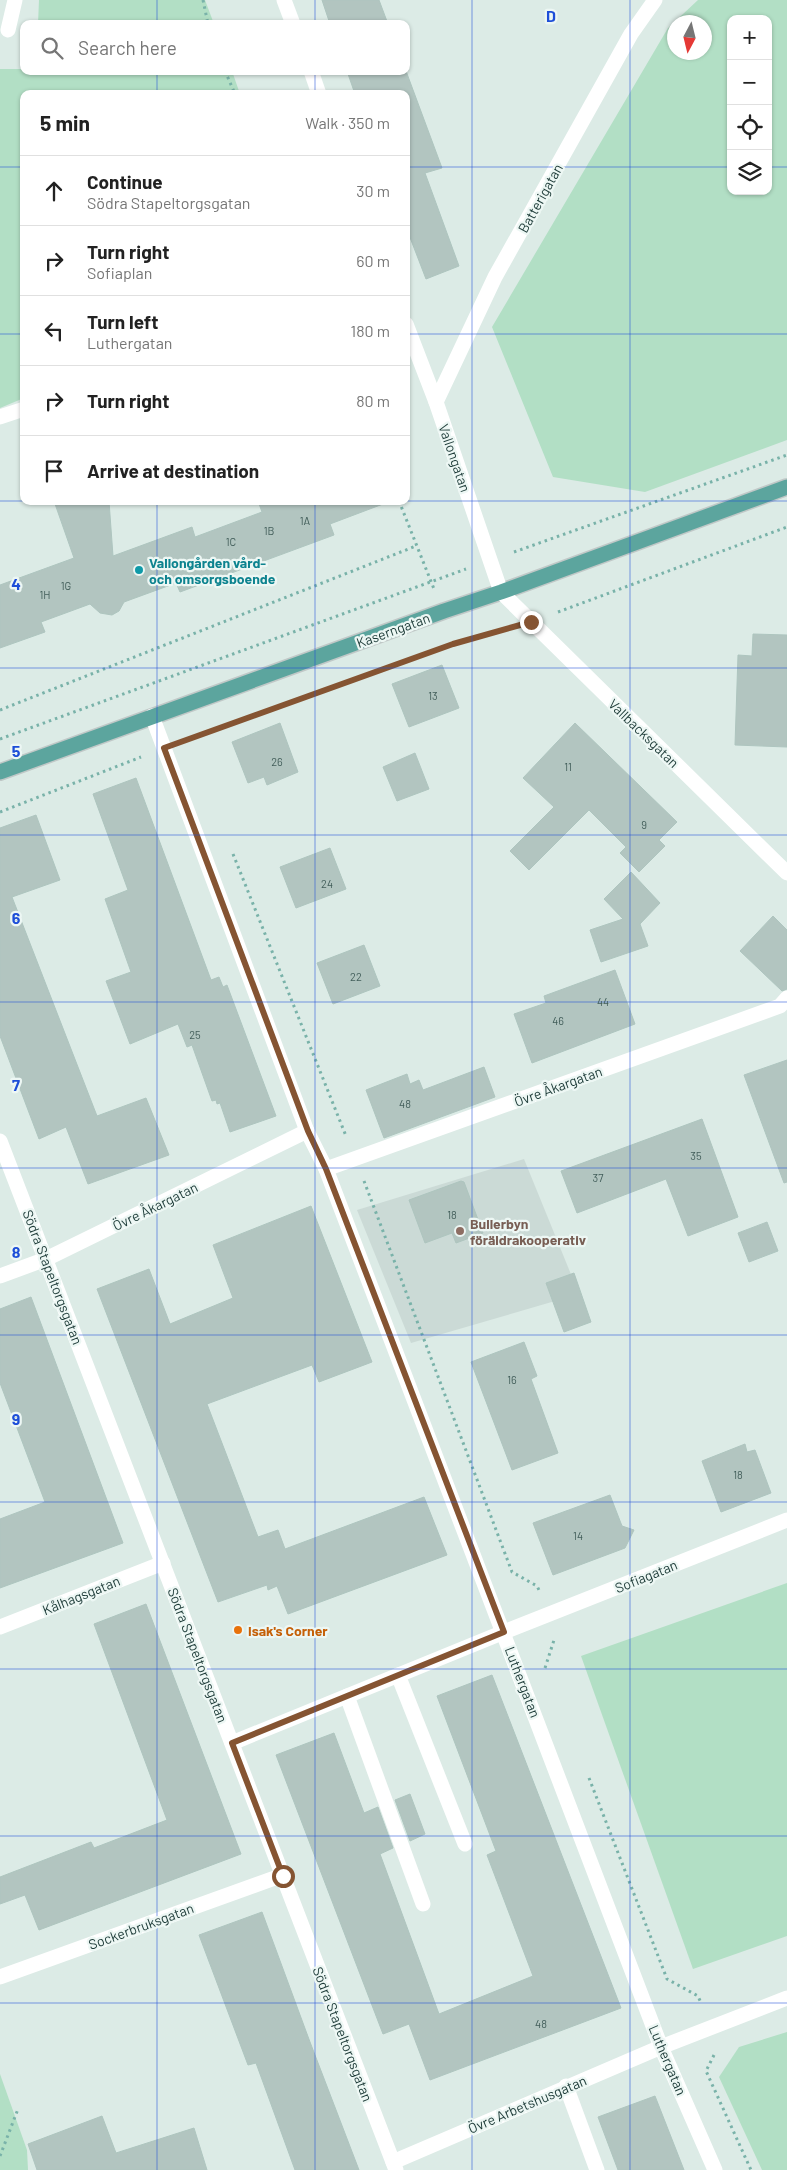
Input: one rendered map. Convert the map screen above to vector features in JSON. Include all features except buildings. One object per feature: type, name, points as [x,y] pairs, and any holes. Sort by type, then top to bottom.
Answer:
[{"type":"main road","name":"Kaserngatan","points":[[0,772],[787,487]]},
{"type":"street","points":[[8,30],[15,0]]},
{"type":"street","points":[[284,0],[292,20]]},
{"type":"street","name":"Batterigatan","points":[[436,402],[496,277],[631,34],[655,0]]},
{"type":"street","points":[[312,75],[318,90]]},
{"type":"street","name":"Vallongatan","points":[[410,334],[436,402],[501,592]]},
{"type":"street","points":[[0,418],[20,410]]},
{"type":"street","name":"Vallbacksgatan","points":[[501,592],[787,873]]},
{"type":"street","name":"Luthergatan","points":[[152,716],[308,1131],[326,1169],[661,2046],[715,2170]]},
{"type":"street","name":"Övre Åkargatan","points":[[326,1169],[356,1160],[780,1006],[787,998]]},
{"type":"street","name":"Övre Åkargatan","points":[[0,1276],[46,1259],[308,1131]]},
{"type":"street","name":"Södra Stapeltorgsgatan","points":[[0,1141],[394,2166]]},
{"type":"street","name":"Sofiagatan","points":[[232,1743],[504,1632],[787,1520]]},
{"type":"street","name":"Kålhagsgatan","points":[[0,1627],[163,1563]]},
{"type":"street","points":[[398,1675],[465,1844]]},
{"type":"street","points":[[347,1696],[423,1904]]},
{"type":"street","name":"Sockerbruksgatan","points":[[0,1977],[283,1876]]},
{"type":"street","name":"Övre Arbetshusgatan","points":[[394,2166],[566,2086],[661,2046],[787,1998]]},
{"type":"street","points":[[566,2086],[597,2170]]},
{"type":"path","points":[[203,0],[207,20]]},
{"type":"path","points":[[227,75],[233,90]]},
{"type":"path","points":[[0,739],[490,560],[787,455]]},
{"type":"path","points":[[401,505],[444,611],[453,644]]},
{"type":"path","points":[[0,812],[188,739],[453,644],[531,622],[787,527]]},
{"type":"path","points":[[0,710],[416,546]]},
{"type":"path","points":[[188,739],[191,748]]},
{"type":"path","points":[[232,849],[356,1160],[512,1572],[537,1586],[549,1615],[556,1635],[545,1667],[549,1676]]},
{"type":"path","points":[[588,1777],[667,1979],[698,1996],[712,2027],[719,2044],[706,2071],[751,2170]]},
{"type":"path","points":[[0,2156],[18,2109]]},
{"type":"shaded area","name":"Bullerbyn föräldrakooperativ","points":[[524,1159],[579,1294],[411,1343],[357,1210]]},
{"type":"green space","points":[[39,0],[205,0],[212,20],[38,20]]},
{"type":"green space","points":[[698,0],[787,0],[787,440],[645,492],[553,477],[492,327],[667,30],[667,60],[712,60],[712,15],[682,15]]},
{"type":"green space","points":[[0,69],[20,69],[20,75],[233,75],[239,90],[20,90],[20,400],[0,408]]},
{"type":"green space","points":[[787,1583],[787,1936],[693,1969],[581,1656]]},
{"type":"green space","points":[[787,2032],[787,2170],[762,2170],[719,2077],[739,2047]]},
{"type":"green space","points":[[0,2074],[27,2150],[28,2170],[0,2170]]},
{"type":"place","name":"Vallongården vård- och omsorgsboende","points":[[139,570]]},
{"type":"place","name":"Bullerbyn föräldrakooperativ","points":[[460,1231]]},
{"type":"place","name":"Isak's Corner","points":[[238,1630]]},
{"type":"route","points":[[283,1876],[232,1743],[504,1632],[326,1169],[308,1131],[164,748],[453,644],[531,622]]}]
